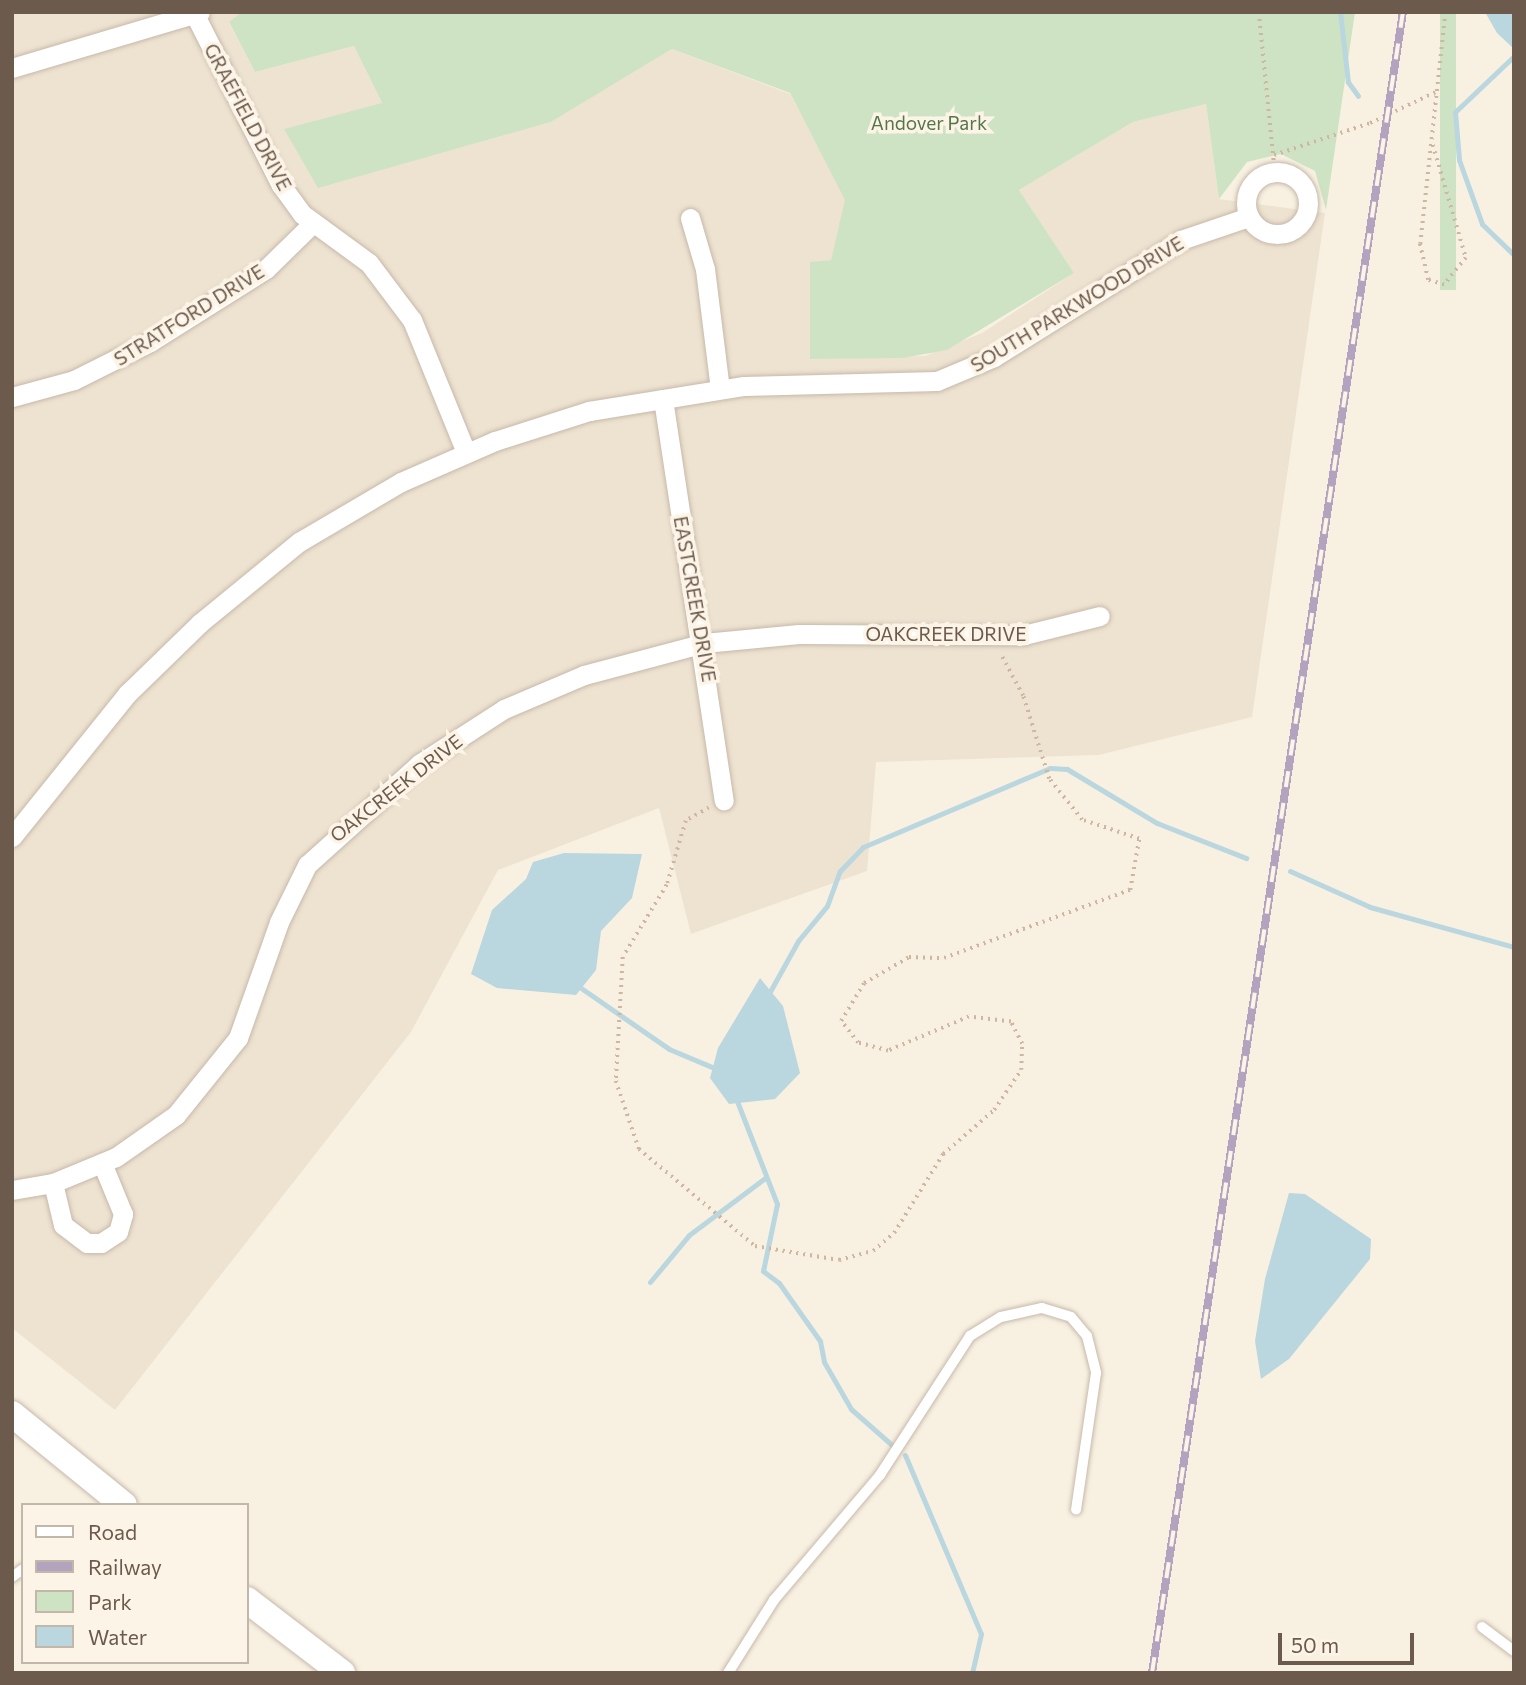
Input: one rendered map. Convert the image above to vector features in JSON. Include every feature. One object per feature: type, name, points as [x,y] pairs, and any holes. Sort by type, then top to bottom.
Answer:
[{"type":"street","points":[[12,68],[198,14]]},
{"type":"street","name":"GRAEFIELD DRIVE","points":[[198,14],[281,185],[313,223],[369,264],[412,320],[466,452]]},
{"type":"street","points":[[1275,164],[1302,186],[1306,215],[1292,230],[1272,234],[1249,217],[1250,187],[1275,164]]},
{"type":"street","name":"SOUTH PARKWOOD DRIVE","points":[[12,837],[127,694],[259,571],[367,500],[466,452],[589,411],[720,389],[937,381],[994,357],[1181,240],[1249,217]]},
{"type":"street","points":[[690,218],[705,269],[720,389]]},
{"type":"street","name":"STRATFORD DRIVE","points":[[12,397],[74,380],[150,342],[266,269],[313,223]]},
{"type":"street","name":"EASTCREEK DRIVE","points":[[663,399],[704,643],[724,800]]},
{"type":"street","name":"OAKCREEK DRIVE","points":[[12,1190],[53,1183],[102,1163],[176,1115],[238,1038],[295,884],[330,839],[363,810],[504,709],[584,675],[704,643],[799,634],[1024,635],[1100,615]]},
{"type":"street","points":[[53,1183],[63,1225],[87,1243],[101,1243],[118,1232],[123,1214],[102,1163]]},
{"type":"street","points":[[12,1414],[117,1503]]},
{"type":"street","points":[[248,1601],[342,1673]]},
{"type":"lane","points":[[727,1673],[774,1600],[880,1475],[970,1336],[1001,1317],[1042,1308],[1071,1317],[1087,1336],[1096,1373],[1076,1510]]},
{"type":"lane","points":[[1482,1627],[1514,1651]]},
{"type":"path","points":[[1259,12],[1275,164],[1438,91]]},
{"type":"path","points":[[1433,145],[1466,258],[1444,285],[1428,280],[1420,244],[1433,145],[1445,12]]},
{"type":"path","points":[[724,800],[686,821],[667,885],[623,957],[616,1081],[639,1149],[726,1227],[755,1245],[839,1261],[873,1251],[894,1233],[943,1154],[993,1110],[1021,1070],[1022,1044],[1011,1022],[969,1017],[888,1051],[858,1043],[841,1021],[864,983],[909,957],[944,958],[1130,890],[1139,839],[1082,820],[1049,779],[1023,696],[1002,657]]},
{"type":"shaded area","points":[[12,12],[242,12],[229,23],[255,72],[354,46],[382,103],[319,187],[551,122],[672,49],[790,94],[846,200],[831,260],[810,263],[810,359],[925,356],[982,333],[1074,273],[1019,190],[1133,122],[1206,104],[1219,199],[1325,213],[1252,717],[1099,755],[876,762],[867,871],[691,934],[659,808],[498,870],[411,1032],[115,1410],[12,1328]]},
{"type":"green space","name":"Andover Park","points":[[242,12],[1355,12],[1326,210],[1315,171],[1281,154],[1247,162],[1219,199],[1206,104],[1133,122],[1019,190],[1074,273],[947,350],[903,358],[810,359],[810,262],[831,260],[845,200],[790,93],[672,49],[551,122],[318,188],[284,129],[382,103],[354,46],[255,72],[229,22]]},
{"type":"green space","points":[[1440,12],[1456,12],[1456,290],[1440,290]]},
{"type":"water","points":[[1485,12],[1514,12],[1514,49],[1497,33]]},
{"type":"water","points":[[564,853],[642,854],[632,898],[601,931],[596,970],[576,995],[497,988],[471,974],[492,910],[526,879],[533,862]]},
{"type":"water","points":[[760,978],[783,1006],[800,1073],[775,1099],[729,1104],[710,1078],[718,1048]]},
{"type":"water","points":[[1289,1193],[1305,1194],[1371,1239],[1370,1259],[1289,1359],[1261,1379],[1255,1341],[1265,1279]]},
{"type":"waterway","points":[[1340,12],[1348,82],[1358,96]]},
{"type":"waterway","points":[[1514,56],[1455,112],[1459,160],[1482,224],[1514,255]]},
{"type":"waterway","points":[[767,997],[798,941],[827,906],[840,871],[863,847],[1050,768],[1067,769],[1157,823],[1246,858]]},
{"type":"waterway","points":[[1290,871],[1370,907],[1514,947]]},
{"type":"waterway","points":[[581,988],[669,1049],[719,1070]]},
{"type":"waterway","points":[[735,1096],[777,1204],[763,1271],[779,1283],[820,1341],[824,1362],[851,1409],[892,1445]]},
{"type":"waterway","points":[[650,1282],[689,1235],[765,1178]]},
{"type":"waterway","points":[[905,1455],[981,1634],[972,1673]]},
{"type":"railway","points":[[1152,1673],[1403,12]]}]
